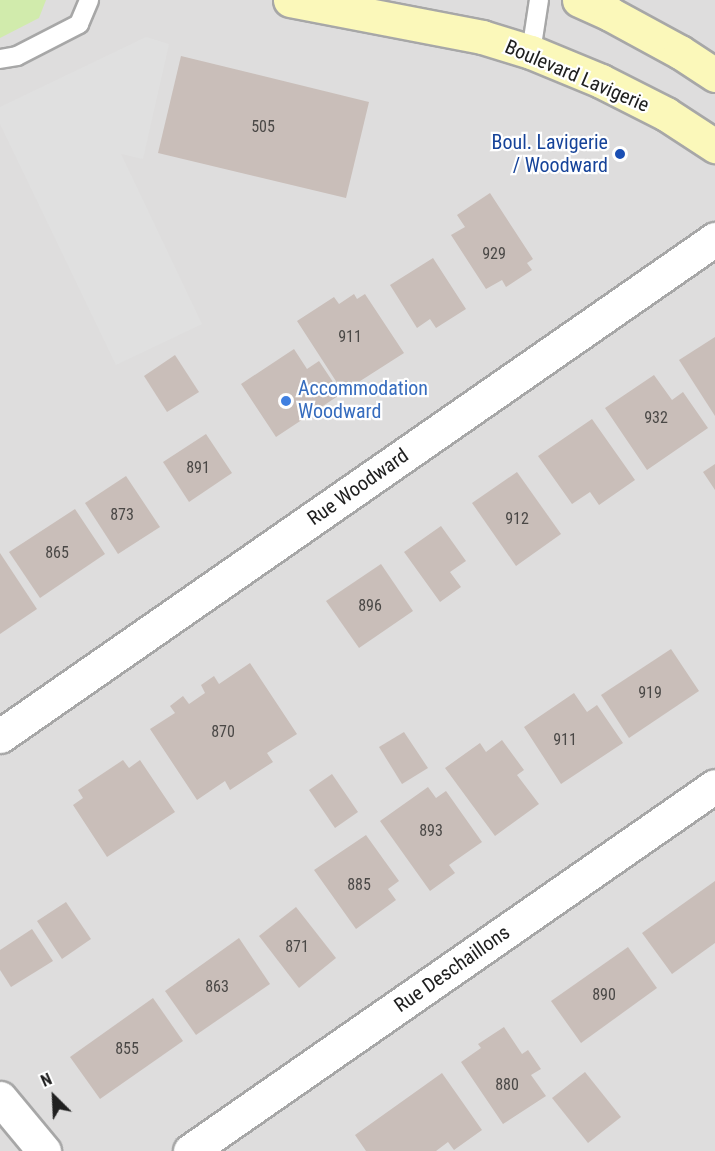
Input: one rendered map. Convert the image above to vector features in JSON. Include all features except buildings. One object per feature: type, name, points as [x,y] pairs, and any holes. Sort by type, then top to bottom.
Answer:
[{"type":"main road","name":"Boulevard Lavigerie","points":[[290,0],[482,37],[531,52],[601,81],[666,114],[715,146]]},
{"type":"main road","points":[[579,0],[660,41],[715,75]]},
{"type":"street","name":"Rue Woodward","points":[[0,736],[715,238]]},
{"type":"street","name":"Rue Deschaillons","points":[[190,1151],[715,786]]},
{"type":"street","points":[[0,1098],[44,1151]]},
{"type":"lane","points":[[0,59],[17,56],[79,24],[89,0]]},
{"type":"lane","points":[[531,52],[539,0]]},
{"type":"shaded area","points":[[0,0],[715,0],[715,1151],[0,1151]]},
{"type":"shaded area","points":[[146,37],[169,44],[143,159],[121,154],[202,324],[116,365],[0,124],[0,107]]},
{"type":"green space","points":[[0,0],[46,0],[39,18],[0,38]]},
{"type":"place","name":"Boul. Lavigerie / Woodward","points":[[620,154]]},
{"type":"place","name":"Accommodation Woodward","points":[[286,401]]}]
